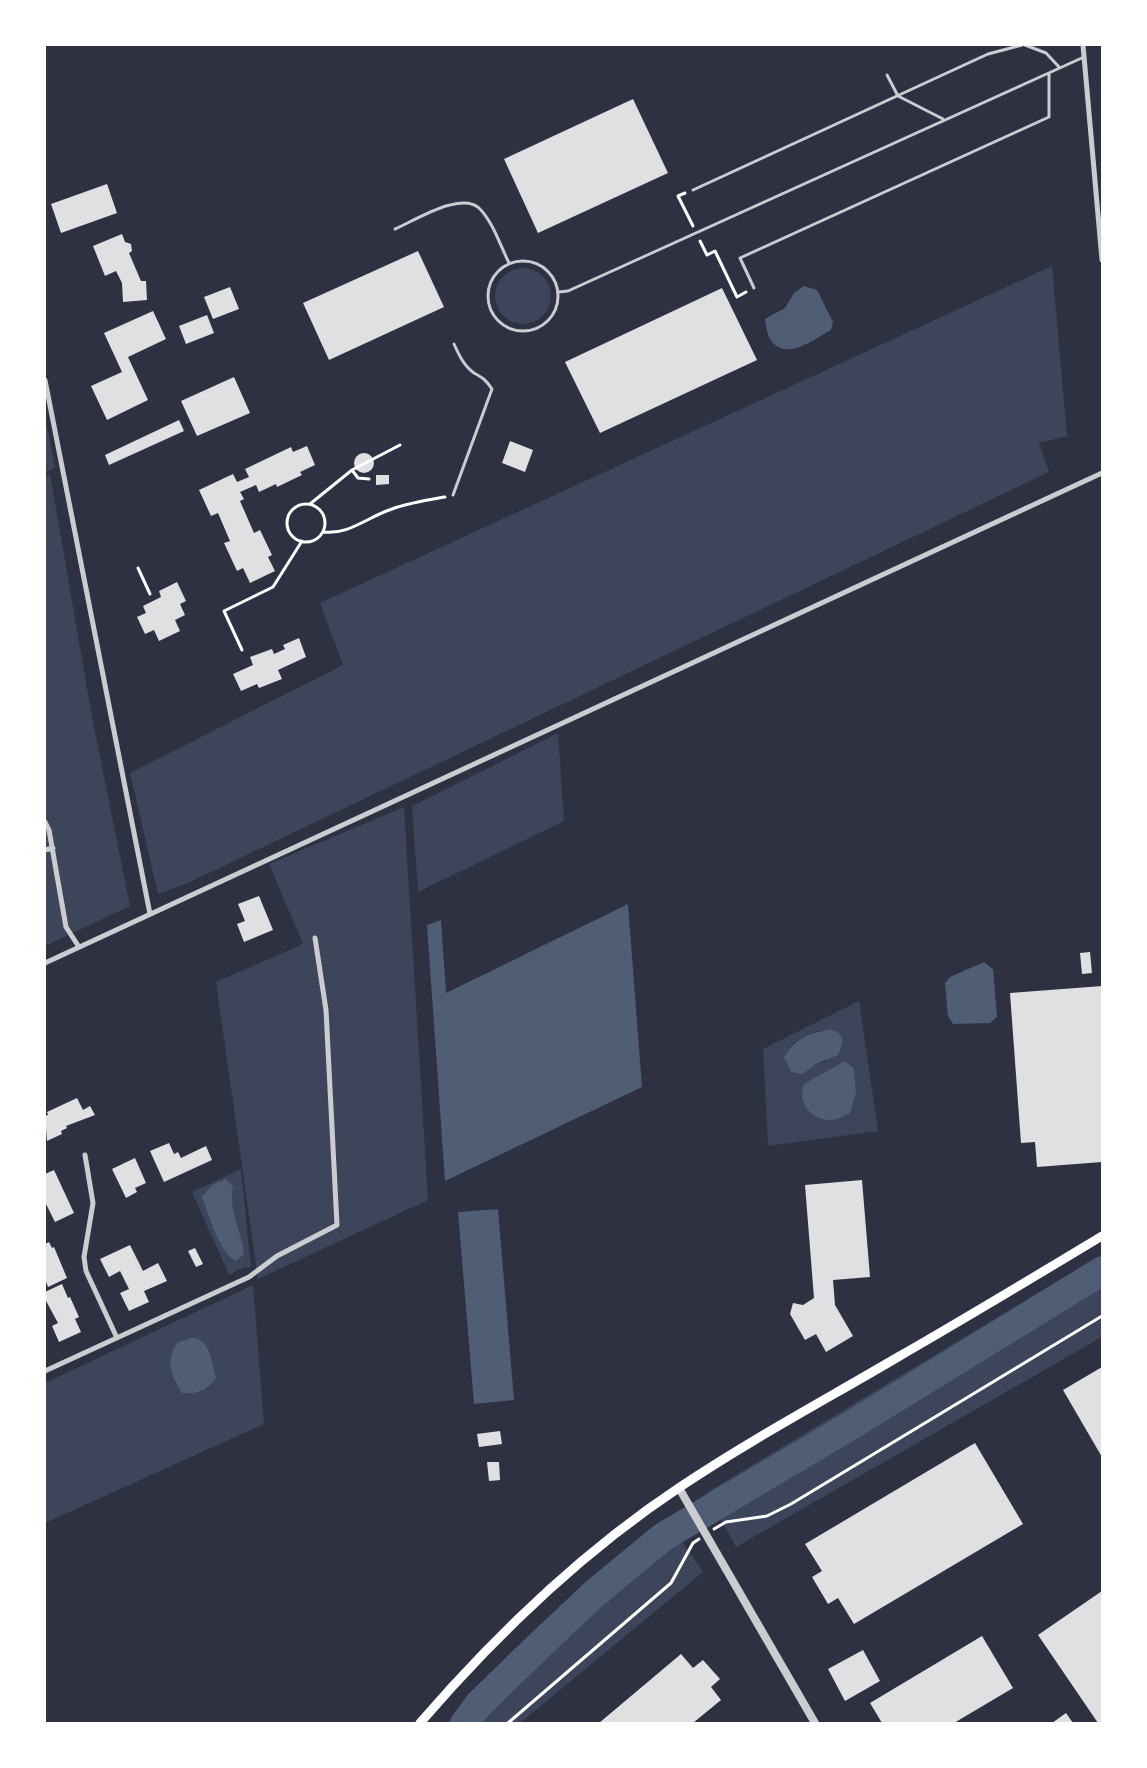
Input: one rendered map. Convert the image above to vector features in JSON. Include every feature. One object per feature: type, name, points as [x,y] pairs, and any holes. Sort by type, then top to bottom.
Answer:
[{"type":"main road","points":[[420,1723],[467,1668],[556,1584],[625,1528],[679,1488],[812,1406],[1102,1236]]},
{"type":"street","points":[[1083,45],[1102,260]]},
{"type":"street","points":[[45,380],[150,914]]},
{"type":"street","points":[[45,963],[1102,473]]},
{"type":"street","points":[[45,822],[50,830],[66,927],[79,947]]},
{"type":"street","points":[[45,850],[52,848]]},
{"type":"street","points":[[45,1371],[249,1277],[277,1256],[337,1225],[326,1010],[315,938]]},
{"type":"street","points":[[85,1155],[93,1203],[84,1257],[86,1271],[117,1338]]},
{"type":"street","points":[[679,1488],[815,1723]]},
{"type":"lane","points":[[693,190],[988,54],[1024,45],[1046,54],[1060,68]]},
{"type":"lane","points":[[559,292],[568,291],[1084,57]]},
{"type":"lane","points":[[754,288],[740,258],[1049,117],[1049,73]]},
{"type":"lane","points":[[887,74],[898,96],[944,119]]},
{"type":"lane","points":[[395,229],[455,202],[467,202],[477,206],[488,220],[508,263]]},
{"type":"lane","points":[[524,260],[540,264],[552,275],[559,292],[557,308],[547,323],[531,332],[512,331],[497,321],[488,306],[488,289],[495,274],[508,263],[524,260]]},
{"type":"lane","points":[[453,495],[492,389],[485,378],[474,372],[461,360],[454,344]]},
{"type":"path","points":[[693,190],[678,196],[707,255],[715,251],[737,297],[754,288]]},
{"type":"path","points":[[309,504],[352,470],[400,445]]},
{"type":"path","points":[[352,470],[358,478],[369,480]]},
{"type":"path","points":[[323,532],[335,534],[359,526],[372,517],[392,509],[453,495]]},
{"type":"path","points":[[309,504],[315,506],[323,514],[325,520],[323,532],[314,540],[302,541],[291,534],[288,522],[292,511],[297,506],[309,504]]},
{"type":"path","points":[[242,650],[224,611],[273,587],[302,541]]},
{"type":"path","points":[[138,568],[150,594]]},
{"type":"path","points":[[508,1723],[671,1583],[693,1543],[706,1533],[726,1522],[767,1516],[791,1504],[1102,1316]]},
{"type":"shaded area","points":[[1052,266],[1067,436],[1039,443],[1049,472],[190,882],[158,894],[130,773],[343,665],[320,603]]},
{"type":"shaded area","points":[[523,268],[538,273],[546,281],[551,296],[546,311],[538,319],[523,324],[508,319],[500,311],[495,296],[500,281],[508,273]]},
{"type":"shaded area","points":[[804,286],[817,290],[833,322],[831,330],[800,347],[783,349],[776,346],[770,339],[765,319],[785,308],[794,293]]},
{"type":"shaded area","points":[[45,416],[55,468],[45,472]]},
{"type":"shaded area","points":[[50,474],[92,717],[130,906],[45,946],[45,476]]},
{"type":"shaded area","points":[[558,733],[564,821],[418,892],[412,806]]},
{"type":"shaded area","points":[[404,807],[428,1200],[258,1279],[216,982],[303,944],[269,864]]},
{"type":"shaded area","points":[[628,904],[642,1087],[445,1181],[427,925],[441,920],[446,993]]},
{"type":"shaded area","points":[[984,962],[993,969],[997,1017],[990,1023],[953,1024],[948,1016],[945,983],[950,977]]},
{"type":"shaded area","points":[[859,1001],[878,1131],[768,1146],[763,1049]],"holes":[[[830,1029],[826,1061],[814,1065],[793,1043],[815,1032]]]},
{"type":"shaded area","points":[[830,1029],[839,1033],[843,1041],[838,1055],[814,1065],[803,1074],[791,1072],[784,1057],[789,1050],[804,1037]]},
{"type":"shaded area","points":[[845,1061],[854,1069],[856,1093],[850,1113],[833,1120],[817,1117],[807,1109],[804,1103],[802,1091],[804,1084]]},
{"type":"shaded area","points":[[241,1169],[251,1268],[244,1267],[229,1275],[192,1192]]},
{"type":"shaded area","points":[[226,1179],[233,1187],[232,1204],[243,1245],[244,1254],[236,1261],[224,1250],[211,1223],[202,1197],[212,1185]]},
{"type":"shaded area","points":[[498,1209],[514,1400],[474,1404],[458,1212]]},
{"type":"shaded area","points":[[1102,1254],[1102,1337],[736,1547],[706,1493]]},
{"type":"shaded area","points":[[253,1285],[264,1424],[45,1523],[45,1383]]},
{"type":"shaded area","points":[[191,1338],[202,1341],[206,1346],[216,1378],[201,1391],[182,1393],[172,1374],[170,1363],[177,1343]]},
{"type":"shaded area","points":[[668,1521],[703,1572],[520,1723],[447,1723],[496,1668],[551,1615],[609,1565]]},
{"type":"building","points":[[633,99],[668,173],[538,233],[504,159]]},
{"type":"building","points":[[107,184],[117,213],[61,233],[51,204]]},
{"type":"building","points":[[122,234],[125,242],[131,244],[132,251],[129,253],[141,281],[146,281],[147,300],[123,302],[122,283],[116,271],[105,276],[93,246]]},
{"type":"building","points":[[418,251],[444,307],[329,360],[303,303]]},
{"type":"building","points":[[230,287],[239,309],[213,319],[204,297]]},
{"type":"building","points":[[722,288],[757,360],[600,433],[565,362]]},
{"type":"building","points":[[153,311],[166,339],[128,357],[148,400],[107,420],[91,386],[122,372],[104,333]]},
{"type":"building","points":[[207,315],[214,333],[186,344],[179,326]]},
{"type":"building","points":[[234,377],[250,413],[197,436],[181,401]]},
{"type":"building","points":[[179,420],[184,431],[109,465],[105,455]]},
{"type":"building","points":[[510,441],[533,450],[525,472],[502,463]]},
{"type":"building","points":[[307,446],[315,465],[300,472],[302,475],[277,487],[276,484],[259,492],[256,485],[240,492],[244,499],[240,501],[254,533],[260,530],[272,555],[268,557],[275,571],[250,583],[243,568],[237,571],[224,543],[230,541],[218,513],[211,516],[199,490],[233,474],[237,482],[249,477],[245,469],[291,447],[293,452]]},
{"type":"building","points":[[364,453],[371,456],[374,463],[371,470],[364,473],[357,470],[354,463],[357,456]]},
{"type":"building","points":[[376,475],[389,475],[389,484],[376,485]]},
{"type":"building","points":[[177,582],[186,601],[180,604],[185,615],[175,620],[180,631],[159,641],[154,630],[145,634],[137,617],[146,613],[143,606],[161,597],[159,591]]},
{"type":"building","points":[[299,638],[306,657],[278,670],[282,679],[259,688],[257,684],[241,691],[233,674],[253,665],[250,657],[272,649],[274,654],[285,649],[283,645]]},
{"type":"building","points":[[259,896],[273,930],[244,942],[237,924],[245,921],[238,904]]},
{"type":"building","points":[[1090,952],[1092,973],[1082,974],[1080,953]]},
{"type":"building","points":[[1102,986],[1102,1162],[1037,1167],[1035,1142],[1021,1143],[1010,993]]},
{"type":"building","points":[[77,1098],[83,1110],[90,1106],[95,1115],[66,1126],[67,1128],[61,1131],[62,1134],[47,1141],[45,1116],[48,1115],[47,1112]]},
{"type":"building","points":[[169,1143],[174,1154],[178,1152],[181,1158],[206,1146],[212,1160],[164,1182],[150,1151]]},
{"type":"building","points":[[135,1158],[146,1183],[135,1188],[137,1192],[126,1198],[112,1169]]},
{"type":"building","points":[[54,1170],[74,1213],[55,1222],[45,1202],[45,1174]]},
{"type":"building","points":[[862,1180],[870,1277],[833,1280],[835,1305],[853,1336],[826,1352],[816,1334],[805,1340],[790,1314],[793,1303],[803,1305],[814,1298],[805,1185]]},
{"type":"building","points":[[49,1242],[52,1248],[54,1247],[67,1278],[48,1287],[45,1279],[45,1244]]},
{"type":"building","points":[[130,1245],[143,1271],[158,1263],[167,1281],[144,1291],[149,1302],[129,1311],[120,1293],[129,1289],[120,1271],[109,1277],[100,1259]]},
{"type":"building","points":[[195,1248],[203,1264],[196,1267],[188,1251]]},
{"type":"building","points":[[62,1284],[79,1317],[75,1319],[81,1332],[59,1342],[52,1326],[58,1323],[45,1299],[45,1292]]},
{"type":"building","points":[[1102,1367],[1102,1457],[1063,1390]]},
{"type":"building","points":[[500,1431],[502,1444],[479,1447],[477,1434]]},
{"type":"building","points":[[975,1443],[1023,1524],[854,1624],[838,1598],[828,1604],[812,1577],[822,1571],[805,1544]]},
{"type":"building","points":[[487,1462],[499,1462],[500,1480],[489,1481]]},
{"type":"building","points":[[1102,1591],[1102,1723],[1098,1723],[1038,1635]]},
{"type":"building","points":[[982,1636],[1013,1688],[954,1723],[882,1723],[870,1703]]},
{"type":"building","points":[[863,1650],[880,1681],[845,1701],[828,1669]]},
{"type":"building","points":[[681,1654],[693,1668],[703,1660],[720,1679],[711,1687],[721,1700],[693,1723],[599,1723]]},
{"type":"building","points":[[1066,1713],[1073,1723],[1052,1723]]},
{"type":"waterway","points":[[465,1723],[479,1704],[595,1593],[663,1537],[850,1426],[1102,1271]]}]
